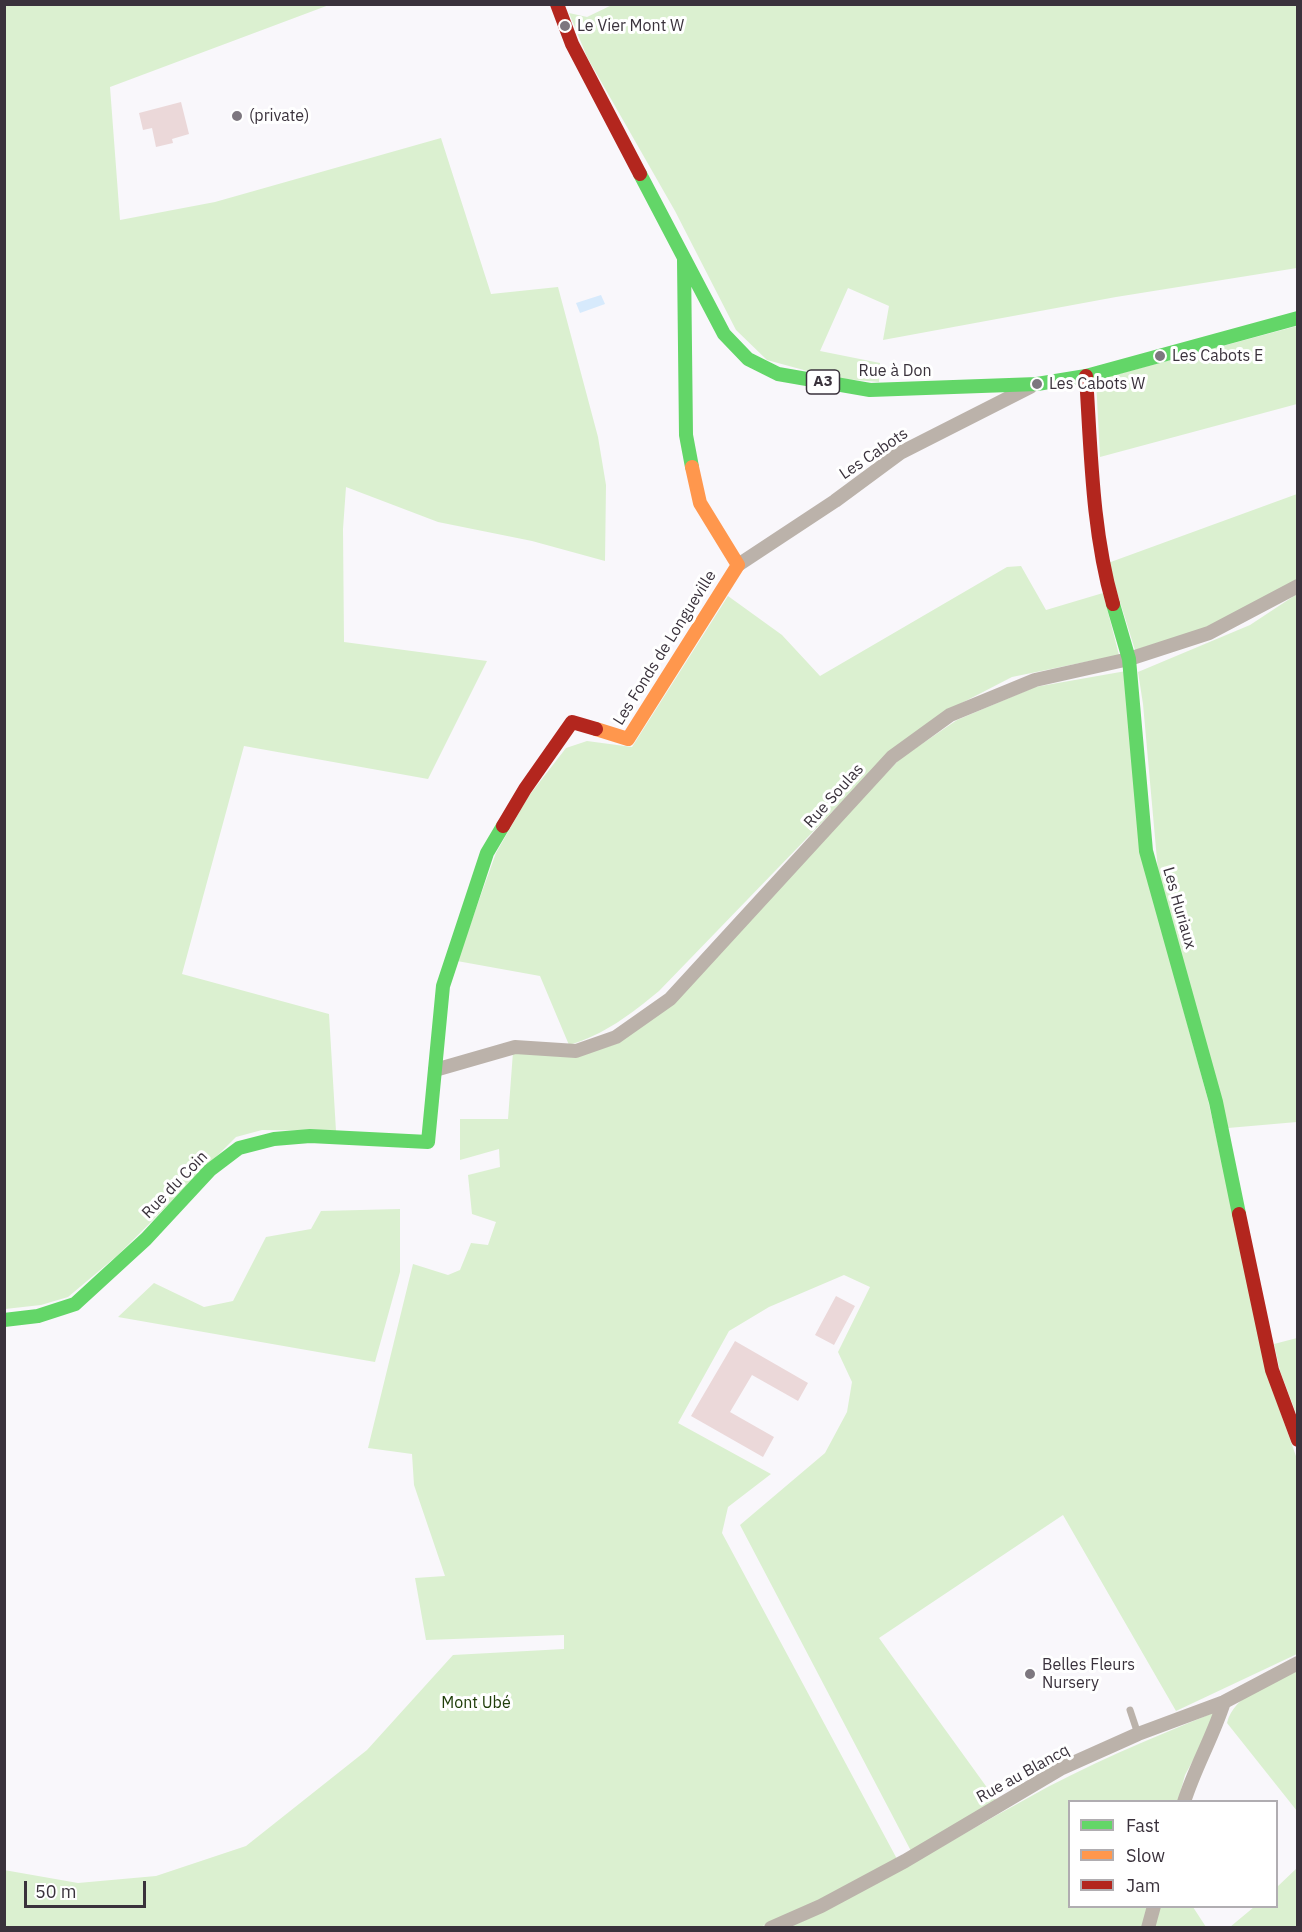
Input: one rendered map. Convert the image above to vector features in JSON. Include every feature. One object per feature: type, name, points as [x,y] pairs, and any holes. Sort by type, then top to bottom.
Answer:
[{"type":"street","name":"Rue à Don","points":[[557,4],[572,44],[724,334],[748,359],[778,374],[870,390],[1036,384],[1086,376],[1251,333],[1298,318]]},
{"type":"street","name":"Les Fonds de Longueville","points":[[435,1070],[437,1030],[443,986],[487,853],[525,789],[572,722],[628,739],[738,565],[700,503],[686,435],[684,260]]},
{"type":"street","name":"Les Huriaux","points":[[1086,376],[1092,475],[1105,576],[1129,659],[1146,851],[1216,1102],[1272,1370],[1298,1440]]},
{"type":"street","name":"Les Cabots","points":[[738,565],[835,501],[900,453],[1036,384]]},
{"type":"street","name":"Rue Soulas","points":[[435,1070],[515,1047],[576,1051],[616,1037],[670,999],[892,757],[950,716],[1035,680],[1129,659],[1209,633],[1298,586]]},
{"type":"street","name":"Rue du Coin","points":[[4,1320],[38,1316],[75,1304],[146,1239],[210,1170],[239,1148],[274,1138],[310,1136],[428,1142],[435,1070]]},
{"type":"street","name":"Rue au Blancq","points":[[771,1928],[905,1861],[1062,1768],[1138,1734],[1224,1702],[1298,1663]]},
{"type":"street","points":[[1185,1800],[1193,1771],[1214,1734],[1224,1702]]},
{"type":"street","points":[[1148,1928],[1153,1908]]},
{"type":"lane","points":[[1130,1710],[1138,1734]]},
{"type":"green space","points":[[614,4],[1297,5],[1297,268],[1116,297],[883,340],[889,306],[848,288],[820,351],[880,363],[879,382],[833,378],[767,360],[736,330],[675,211],[587,57],[569,13],[587,17]]},
{"type":"green space","points":[[5,5],[329,5],[110,87],[120,220],[215,202],[441,138],[491,294],[558,287],[598,437],[606,485],[605,561],[532,541],[438,522],[346,487],[343,529],[344,642],[487,661],[428,779],[244,746],[182,974],[329,1014],[336,1131],[262,1130],[236,1137],[118,1255],[68,1297],[41,1305],[5,1309]]},
{"type":"green space","points":[[1297,326],[1297,404],[1100,457],[1096,380]]},
{"type":"green space","points":[[1297,494],[1297,580],[1208,627],[1135,650],[1108,563]]},
{"type":"green space","points":[[1021,566],[1046,610],[1103,593],[1119,655],[1012,677],[954,707],[894,748],[659,991],[627,1016],[594,1036],[569,1045],[540,976],[457,961],[496,853],[528,797],[566,748],[587,741],[632,747],[728,596],[782,635],[820,676],[1007,567]]},
{"type":"green space","points":[[1297,594],[1297,1122],[1228,1128],[1158,871],[1138,672],[1250,625]]},
{"type":"green space","name":"Mont Ubé","points":[[1126,671],[1141,854],[1208,1100],[1274,1394],[1297,1459],[1297,1654],[1176,1711],[1063,1515],[879,1638],[996,1800],[911,1851],[740,1525],[825,1453],[847,1412],[852,1382],[838,1352],[870,1287],[844,1275],[769,1307],[729,1331],[678,1423],[771,1474],[728,1507],[722,1533],[897,1859],[818,1902],[758,1928],[5,1927],[4,1870],[78,1883],[156,1876],[246,1846],[367,1750],[453,1655],[564,1649],[564,1635],[426,1640],[415,1578],[445,1576],[414,1485],[412,1454],[368,1448],[413,1264],[448,1275],[460,1270],[471,1243],[488,1245],[496,1222],[472,1214],[468,1175],[500,1167],[499,1149],[460,1160],[460,1119],[508,1119],[513,1052],[542,1055],[578,1054],[618,1043],[901,758],[957,720],[1035,687]]},
{"type":"green space","points":[[400,1209],[400,1272],[375,1362],[118,1317],[154,1283],[204,1307],[233,1301],[266,1237],[311,1229],[321,1211]]},
{"type":"green space","points":[[1297,1338],[1297,1416],[1280,1371],[1274,1344]]},
{"type":"green space","points":[[1297,1669],[1297,1811],[1227,1723],[1237,1704],[1255,1690]]},
{"type":"green space","points":[[1213,1713],[1215,1720],[1185,1775],[1178,1800],[1068,1800],[1068,1908],[1150,1908],[1145,1927],[788,1928],[879,1882],[1049,1787],[1142,1743]]},
{"type":"green space","points":[[1297,1868],[1297,1927],[1230,1927],[1253,1908],[1278,1908],[1278,1886]]},
{"type":"green space","points":[[1158,1908],[1194,1908],[1206,1927],[1153,1928]]},
{"type":"water","points":[[601,295],[605,304],[580,313],[576,303]]},
{"type":"building","points":[[181,102],[189,134],[172,139],[173,143],[156,147],[152,128],[143,130],[139,113]]},
{"type":"building","points":[[836,1296],[855,1306],[834,1345],[815,1335]]},
{"type":"building","points":[[735,1341],[808,1383],[798,1401],[752,1375],[730,1412],[774,1437],[763,1457],[691,1416]]},
{"type":"traffic: fast","points":[[640,174],[724,334],[748,359],[778,374],[870,390],[1037,384],[1086,376],[1298,318]]},
{"type":"traffic: fast","points":[[684,260],[686,435],[692,467]]},
{"type":"traffic: fast","points":[[1113,604],[1129,659],[1146,851],[1216,1102],[1239,1214]]},
{"type":"traffic: fast","points":[[4,1320],[38,1316],[75,1304],[146,1239],[210,1170],[239,1148],[274,1139],[310,1136],[428,1142],[443,986],[487,853],[503,826]]},
{"type":"traffic: slow","points":[[596,729],[628,739],[738,565],[700,503],[692,467]]},
{"type":"traffic: jam","points":[[557,4],[572,44],[640,174]]},
{"type":"traffic: jam","points":[[1086,376],[1097,520],[1113,604]]},
{"type":"traffic: jam","points":[[503,826],[525,789],[572,722],[596,729]]},
{"type":"traffic: jam","points":[[1239,1214],[1272,1370],[1298,1440]]},
{"type":"place","name":"Le Vier Mont W","points":[[565,26]]},
{"type":"place","name":"(private)","points":[[237,116]]},
{"type":"place","name":"Les Cabots E","points":[[1160,356]]},
{"type":"place","name":"Les Cabots W","points":[[1037,384]]},
{"type":"place","name":"Belles Fleurs Nursery","points":[[1030,1674]]}]
